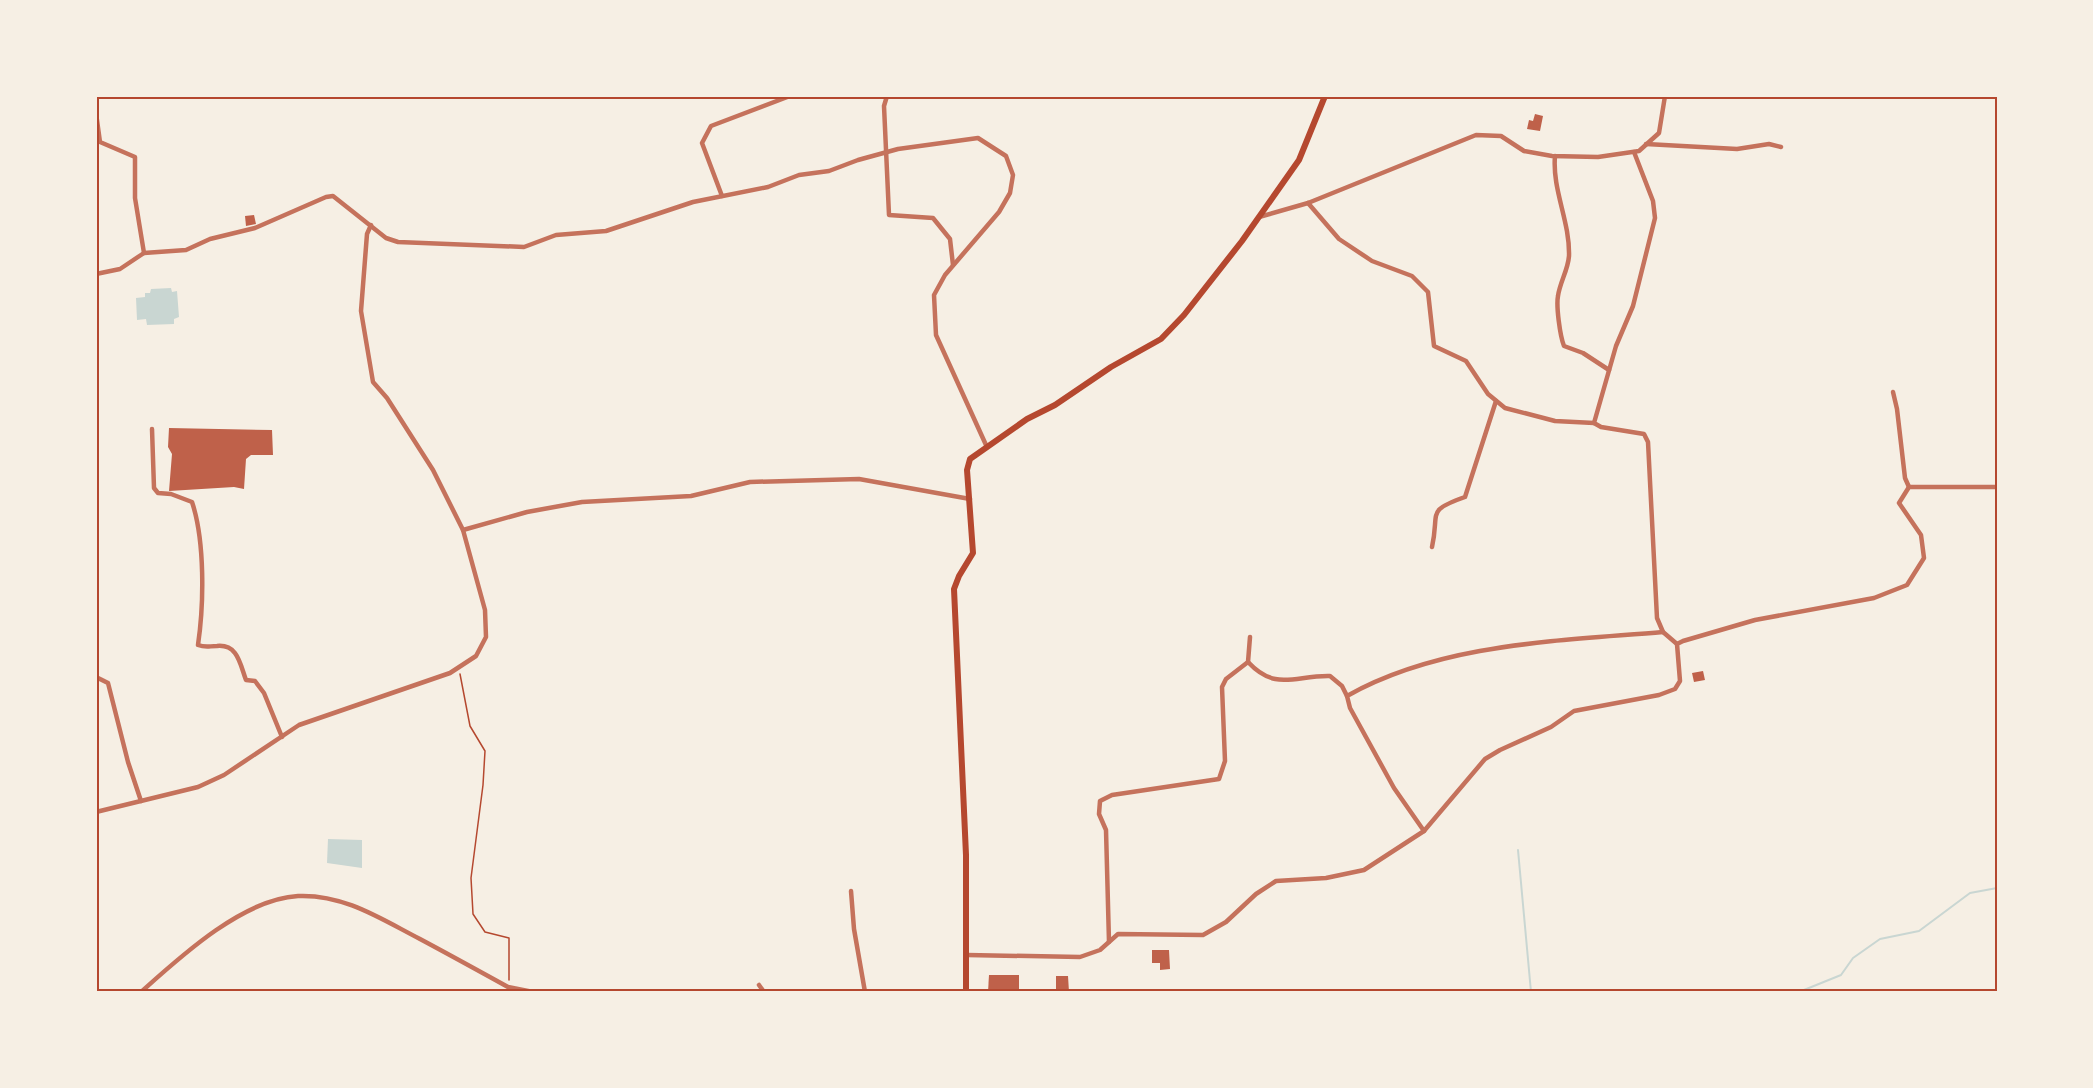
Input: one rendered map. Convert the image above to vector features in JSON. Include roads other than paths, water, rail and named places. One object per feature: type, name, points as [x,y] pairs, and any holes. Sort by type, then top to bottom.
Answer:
[{"type":"main road","points":[[966,992],[966,855],[954,589],[959,576],[973,554],[967,470],[970,459],[986,445],[1055,405],[1111,367],[1161,339],[1184,315],[1299,160],[1325,96]]},
{"type":"street","points":[[722,196],[702,143],[711,126],[790,96]]},
{"type":"street","points":[[887,96],[884,106],[889,215],[933,218],[950,239],[953,265]]},
{"type":"street","points":[[1258,218],[1308,203],[1476,135],[1501,136],[1524,152],[1555,156],[1598,157],[1634,152],[1659,133],[1665,96]]},
{"type":"street","points":[[96,113],[100,142],[135,157],[135,198],[144,253]]},
{"type":"street","points":[[96,274],[120,268],[144,253],[186,250],[210,239],[255,228],[333,196],[386,238],[398,242],[524,247],[556,235],[606,231],[682,205],[768,188],[799,175],[829,171],[886,152],[978,138],[1006,156],[1013,175],[1010,193],[999,212],[953,265],[934,295],[936,335],[986,445]]},
{"type":"street","points":[[1646,144],[1737,149],[1769,144],[1781,147]]},
{"type":"street","points":[[1594,423],[1609,370],[1633,306],[1655,218],[1650,193],[1634,152]]},
{"type":"street","points":[[1555,156],[1553,175],[1565,215],[1569,259],[1557,297],[1561,338],[1564,346],[1583,353],[1609,370]]},
{"type":"street","points":[[967,955],[1080,957],[1100,950],[1118,934],[1203,935],[1226,922],[1256,894],[1276,881],[1326,878],[1364,870],[1424,831],[1485,759],[1500,750],[1551,727],[1574,711],[1659,695],[1675,689],[1680,681],[1677,644],[1663,633],[1657,618],[1653,578],[1653,508],[1648,442],[1644,434],[1601,427],[1594,423],[1531,416],[1505,408],[1496,401],[1466,361],[1434,346],[1428,292],[1412,276],[1372,261],[1339,239],[1308,203]]},
{"type":"street","points":[[96,812],[170,795],[216,779],[299,725],[326,714],[420,685],[457,668],[476,656],[486,637],[485,610],[463,530],[433,470],[387,398],[373,382],[361,311],[367,234],[371,225]]},
{"type":"street","points":[[1893,392],[1905,478],[1909,487]]},
{"type":"street","points":[[1432,547],[1435,514],[1443,505],[1465,497],[1496,401]]},
{"type":"street","points":[[152,429],[154,488],[158,493],[171,494],[192,502],[196,513],[201,573],[198,645],[205,648],[219,645],[232,648],[237,652],[246,680],[255,681],[264,693],[282,736]]},
{"type":"street","points":[[463,530],[527,512],[582,502],[691,496],[750,483],[859,479],[970,499]]},
{"type":"street","points":[[1909,487],[1997,487]]},
{"type":"street","points":[[1677,644],[1755,620],[1874,598],[1907,585],[1924,558],[1921,535],[1899,503],[1909,487]]},
{"type":"street","points":[[1347,696],[1373,682],[1454,657],[1555,641],[1663,633]]},
{"type":"street","points":[[1250,637],[1248,662],[1259,674],[1274,681],[1330,676],[1342,686],[1350,708],[1394,788],[1424,831]]},
{"type":"street","points":[[1109,942],[1106,830],[1099,814],[1100,801],[1112,795],[1219,779],[1225,761],[1222,687],[1226,679],[1248,662]]},
{"type":"street","points":[[96,677],[108,683],[128,762],[141,801]]},
{"type":"street","points":[[851,891],[854,929],[866,992]]},
{"type":"street","points":[[141,992],[201,942],[248,910],[297,896],[327,897],[356,905],[508,987],[533,992]]},
{"type":"street","points":[[759,985],[764,992]]},
{"type":"waterway","points":[[1518,850],[1531,992]]},
{"type":"waterway","points":[[1799,992],[1841,975],[1853,958],[1880,939],[1919,931],[1970,893],[1997,888]]}]
